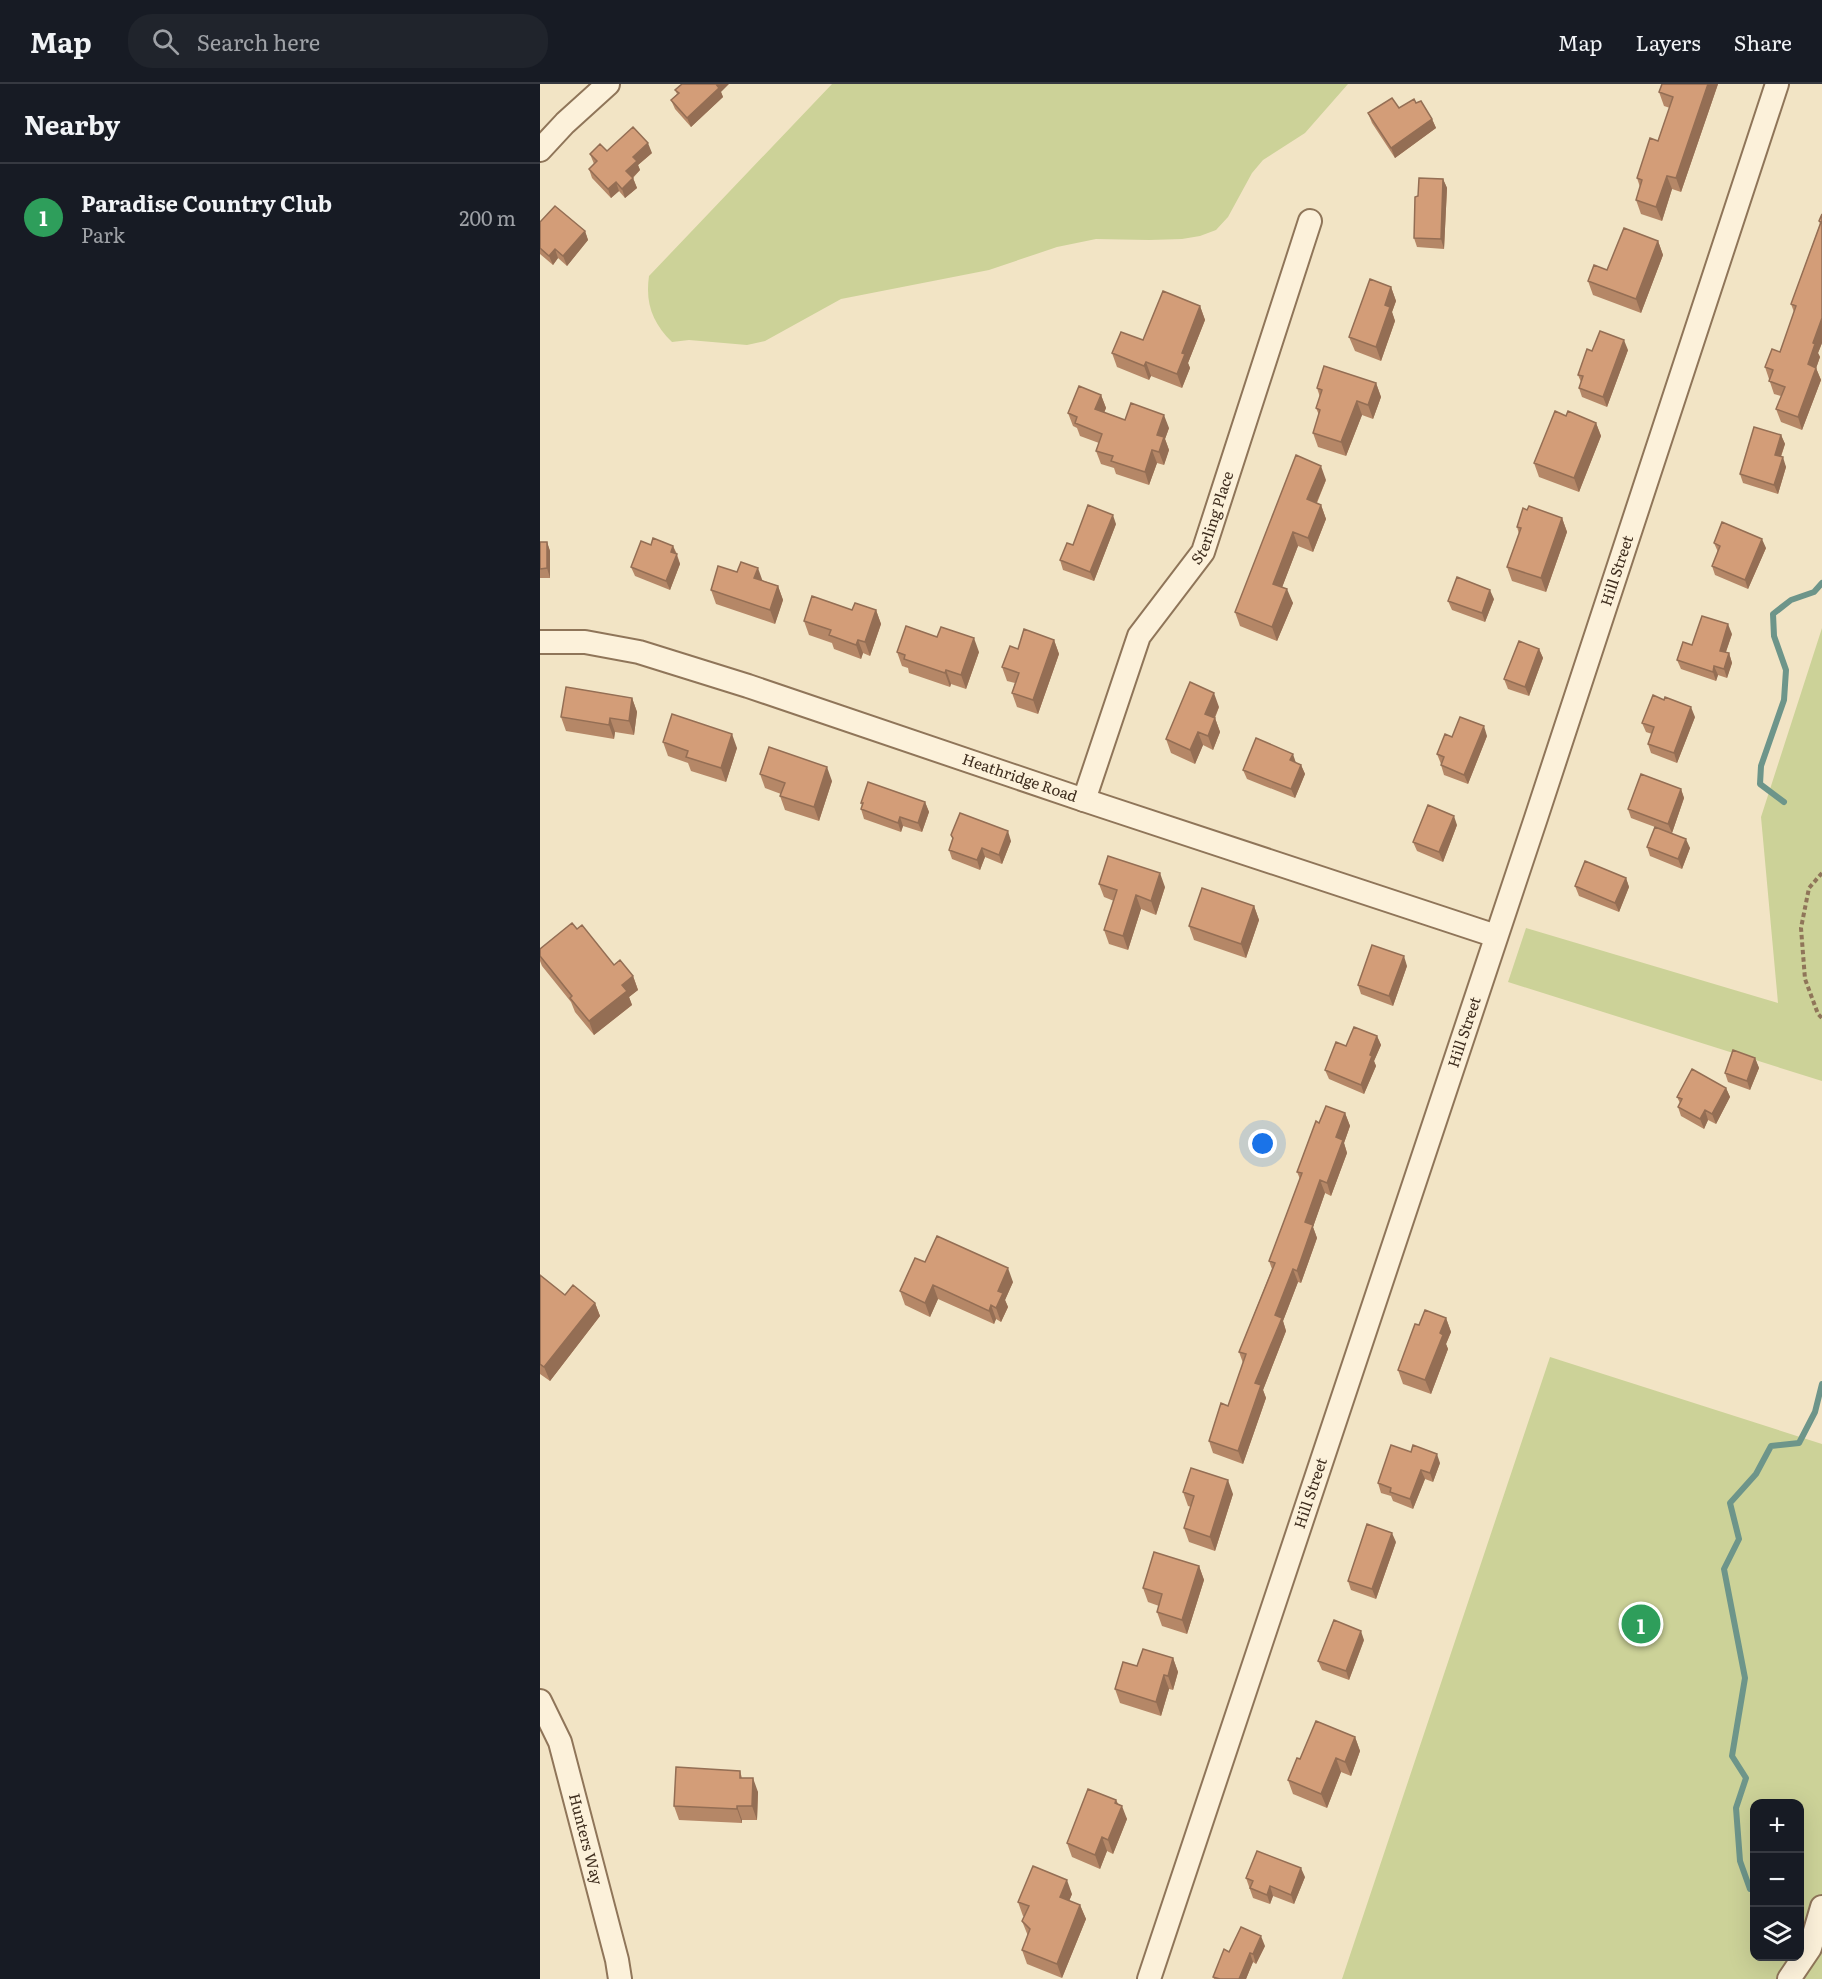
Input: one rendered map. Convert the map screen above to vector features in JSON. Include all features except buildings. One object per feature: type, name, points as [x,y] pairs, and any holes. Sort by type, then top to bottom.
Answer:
[{"type":"street","points":[[540,150],[565,123],[608,84]]},
{"type":"street","name":"Hill Street","points":[[1149,1979],[1777,84]]},
{"type":"street","name":"Sterling Place","points":[[1084,800],[1139,636],[1203,552],[1311,221]]},
{"type":"street","name":"Heathridge Road","points":[[540,642],[585,642],[639,652],[748,686],[1496,936]]},
{"type":"street","name":"Hunters Way","points":[[540,1701],[560,1742],[620,1979]]},
{"type":"street","points":[[1790,1979],[1810,1948],[1822,1906]]},
{"type":"path","points":[[1822,873],[1809,888],[1801,928],[1805,979],[1818,1014],[1822,1018]]},
{"type":"green space","points":[[832,84],[1348,84],[1305,133],[1263,160],[1252,173],[1228,217],[1216,230],[1182,239],[1096,239],[1057,247],[989,270],[841,299],[765,341],[747,345],[689,340],[672,342],[660,328],[652,312],[648,295],[649,276]]},
{"type":"green space","points":[[1822,628],[1822,1081],[1508,982],[1526,928],[1778,1003],[1761,817]]},
{"type":"green space","points":[[1550,1357],[1822,1444],[1822,1979],[1342,1979]]},
{"type":"waterway","points":[[1784,802],[1760,784],[1761,766],[1784,700],[1786,670],[1774,636],[1773,614],[1791,600],[1814,592],[1822,583]]},
{"type":"waterway","points":[[1750,1889],[1740,1861],[1736,1808],[1746,1778],[1732,1756],[1745,1678],[1724,1569],[1739,1539],[1730,1503],[1756,1474],[1771,1446],[1799,1443],[1815,1412],[1822,1384]]},
{"type":"place","name":"Paradise Country Club","points":[[1641,1624]]}]
